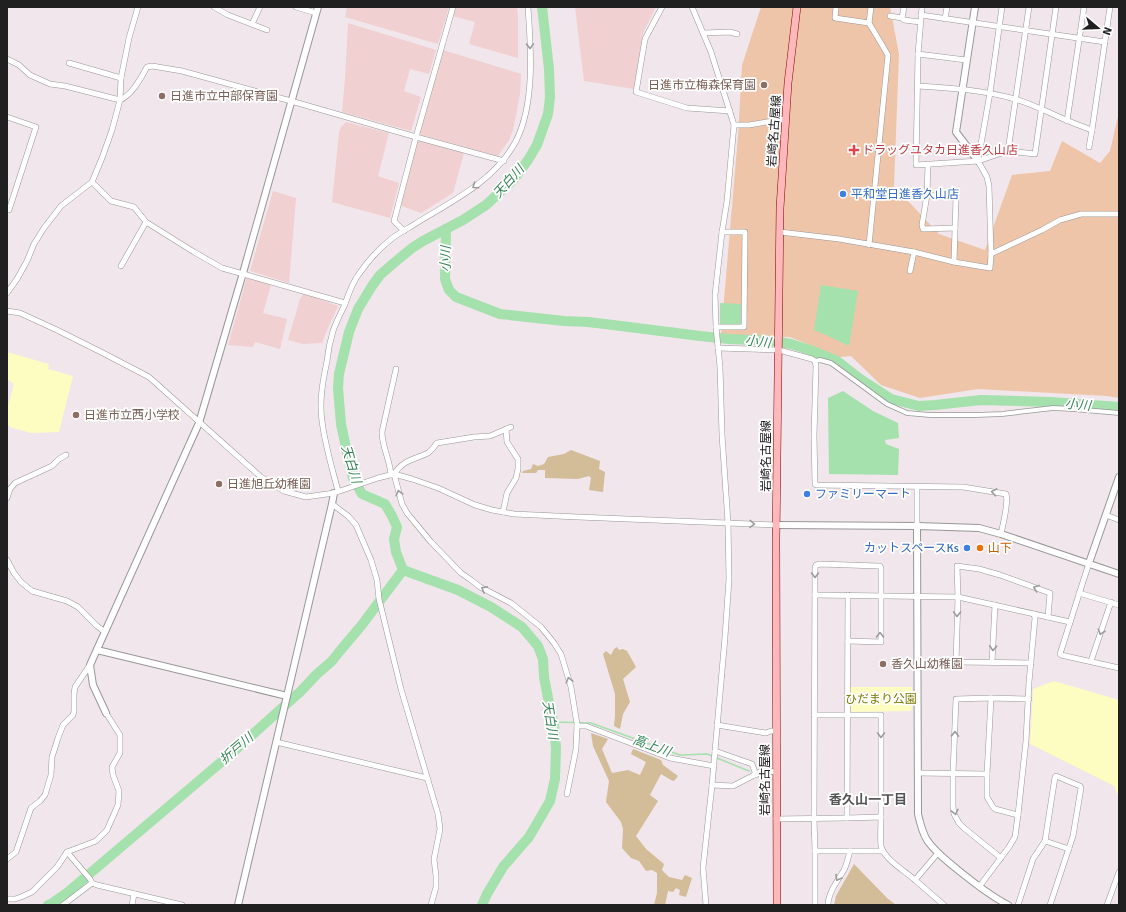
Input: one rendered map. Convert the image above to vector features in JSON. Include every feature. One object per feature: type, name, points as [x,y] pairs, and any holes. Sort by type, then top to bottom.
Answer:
[{"type":"main road","name":"岩崎名古屋線","points":[[777,905],[776,730],[780,208],[788,83],[797,7]]},
{"type":"street","points":[[7,293],[20,273],[34,244],[44,228],[61,206],[92,182],[102,158],[120,100],[121,78],[129,38],[138,7]]},
{"type":"street","points":[[214,7],[222,9],[267,30]]},
{"type":"street","points":[[252,24],[260,7]]},
{"type":"street","points":[[7,859],[16,852],[31,808],[45,795],[51,775],[52,757],[58,738],[63,725],[73,715],[75,687],[90,665],[199,423],[317,10],[296,7]]},
{"type":"street","points":[[404,231],[394,221],[453,7]]},
{"type":"street","points":[[238,905],[336,492],[322,420],[321,402],[329,347],[333,332],[353,282],[368,262],[389,241],[454,201],[484,180],[504,160],[513,146],[520,131],[526,110],[531,64],[528,7]]},
{"type":"street","points":[[662,7],[645,39],[636,92],[687,108],[730,111]]},
{"type":"street","points":[[692,7],[711,52],[734,125],[727,201],[715,295],[728,523],[729,579],[715,755],[703,868],[706,905]]},
{"type":"street","points":[[836,7],[835,18],[869,23]]},
{"type":"street","points":[[869,245],[888,55],[869,23],[871,7]]},
{"type":"street","points":[[902,18],[904,7]]},
{"type":"street","points":[[922,7],[918,54],[916,165],[978,161],[1008,151],[1035,154],[1056,7]]},
{"type":"street","points":[[945,19],[947,7]]},
{"type":"street","points":[[780,232],[838,239],[914,252],[954,262],[990,268],[989,186],[987,177],[978,161],[956,132],[975,7]]},
{"type":"street","points":[[978,161],[990,93],[1002,7]]},
{"type":"street","points":[[1008,151],[1029,7]]},
{"type":"street","points":[[1067,121],[1078,39],[1084,7]]},
{"type":"street","points":[[1089,147],[1110,7]]},
{"type":"street","points":[[921,15],[1104,42]]},
{"type":"street","points":[[890,16],[920,22]]},
{"type":"street","points":[[703,33],[730,32],[737,34]]},
{"type":"street","points":[[918,54],[966,60]]},
{"type":"street","points":[[7,59],[19,65],[30,75],[50,84],[65,86],[120,100],[127,97],[147,67],[152,66],[182,71],[416,137],[504,160]]},
{"type":"street","points":[[69,63],[121,78]]},
{"type":"street","points":[[918,86],[962,89],[990,93],[1042,108],[1067,121],[1092,130]]},
{"type":"street","points":[[7,117],[36,127],[9,210],[7,208]]},
{"type":"street","points":[[734,125],[749,125],[785,119]]},
{"type":"street","points":[[928,164],[927,195],[922,225],[923,229],[955,228]]},
{"type":"street","points":[[92,182],[111,201],[134,207],[146,222],[222,268],[345,303]]},
{"type":"street","points":[[927,195],[956,198],[954,262]]},
{"type":"street","points":[[991,254],[1060,220],[1081,214],[1119,214]]},
{"type":"street","points":[[121,266],[146,222]]},
{"type":"street","points":[[716,330],[744,327],[745,232],[722,232]]},
{"type":"street","points":[[910,271],[914,252]]},
{"type":"street","points":[[7,311],[20,313],[57,330],[149,377],[261,477],[279,489],[291,494],[306,497],[336,492],[393,474],[438,488],[475,505],[514,514],[777,525],[969,527],[1001,534],[1119,574]]},
{"type":"street","points":[[718,345],[779,348],[815,361],[820,360],[831,363],[887,404],[907,413],[976,415],[1002,414],[1053,408],[1119,413]]},
{"type":"street","points":[[815,361],[814,444],[816,485],[963,487],[1006,494],[1007,496],[1001,534]]},
{"type":"street","points":[[396,369],[382,432],[382,439],[404,508],[431,542],[461,573],[480,587],[518,608],[541,627],[561,654],[571,687],[576,723],[576,749],[567,794]]},
{"type":"street","points":[[393,474],[404,464],[427,453],[437,443],[490,436],[509,428],[506,442],[518,460],[518,469],[516,478],[508,493],[503,512]]},
{"type":"street","points":[[7,498],[10,489],[15,483],[52,466],[66,455]]},
{"type":"street","points":[[1119,477],[1079,593],[1060,654],[1119,668]]},
{"type":"street","points":[[917,487],[919,819],[924,834],[938,853],[979,887],[1008,905]]},
{"type":"street","points":[[332,504],[348,516],[356,525],[371,560],[377,580],[379,599],[402,689],[438,814],[440,829],[434,858],[436,887],[431,905]]},
{"type":"street","points":[[1106,515],[1119,520]]},
{"type":"street","points":[[7,560],[14,574],[32,592],[67,601],[78,607],[105,632]]},
{"type":"street","points":[[814,905],[816,565],[880,566],[881,568],[881,642],[848,641]]},
{"type":"street","points":[[1031,663],[956,662],[958,597],[957,566],[979,569],[1000,575],[1050,593],[1048,617]]},
{"type":"street","points":[[1079,593],[1119,605]]},
{"type":"street","points":[[815,595],[958,597],[1070,622]]},
{"type":"street","points":[[847,818],[848,595]]},
{"type":"street","points":[[1091,661],[1111,602]]},
{"type":"street","points":[[992,662],[996,605]]},
{"type":"street","points":[[979,887],[1014,840],[1026,741],[1035,618],[1034,614]]},
{"type":"street","points":[[97,650],[287,696]]},
{"type":"street","points":[[7,899],[15,899],[32,892],[57,867],[67,852],[96,841],[107,830],[118,805],[119,791],[113,775],[112,767],[120,753],[120,735],[106,713],[93,685],[90,665]]},
{"type":"street","points":[[1001,858],[964,828],[954,814],[953,773],[956,699],[991,698],[1029,700]]},
{"type":"street","points":[[991,698],[987,797],[993,807],[1001,811],[1018,815]]},
{"type":"street","points":[[814,715],[880,715],[881,845],[883,851],[888,858],[944,905]]},
{"type":"street","points":[[576,723],[670,758],[714,766]]},
{"type":"street","points":[[717,725],[766,733],[776,730]]},
{"type":"street","points":[[276,742],[427,778]]},
{"type":"street","points":[[715,755],[752,764],[756,775]]},
{"type":"street","points":[[712,785],[733,786],[762,772],[776,772]]},
{"type":"street","points":[[918,773],[987,774]]},
{"type":"street","points":[[1018,905],[1033,859],[1045,841],[1056,776],[1080,786],[1081,788],[1073,836],[1050,905]]},
{"type":"street","points":[[776,819],[881,816]]},
{"type":"street","points":[[1045,841],[1069,849]]},
{"type":"street","points":[[815,851],[883,851]]},
{"type":"street","points":[[828,905],[828,901],[836,881],[847,863],[850,851]]},
{"type":"street","points":[[67,852],[96,885],[182,905]]},
{"type":"street","points":[[915,880],[938,853]]},
{"type":"street","points":[[1107,905],[1119,872]]},
{"type":"street","points":[[62,905],[91,881]]},
{"type":"street","points":[[132,905],[134,894]]},
{"type":"shaded area","points":[[347,7],[449,7],[438,44],[345,17]]},
{"type":"shaded area","points":[[455,7],[517,7],[518,58],[469,44],[475,22],[452,16]]},
{"type":"shaded area","points":[[575,7],[656,7],[643,33],[634,89],[584,81]]},
{"type":"shaded area","points":[[761,7],[890,7],[899,54],[894,186],[939,234],[985,250],[1012,175],[1050,171],[1062,141],[1100,163],[1110,151],[1119,112],[1119,398],[1107,396],[978,389],[920,398],[881,385],[851,356],[840,357],[790,337],[721,335],[738,136],[742,65]]},
{"type":"shaded area","points":[[348,23],[436,50],[429,74],[410,69],[404,91],[421,97],[411,131],[342,112]]},
{"type":"shaded area","points":[[443,50],[521,74],[520,94],[513,130],[509,140],[498,156],[418,134]]},
{"type":"shaded area","points":[[346,122],[389,133],[378,176],[399,183],[390,218],[332,202],[339,133],[341,127]]},
{"type":"shaded area","points":[[421,140],[464,153],[453,193],[421,213],[399,205],[416,142]]},
{"type":"shaded area","points":[[273,191],[296,198],[289,283],[250,271]]},
{"type":"shaded area","points":[[247,277],[271,285],[263,313],[287,319],[280,349],[255,342],[253,347],[228,345]]},
{"type":"shaded area","points":[[821,285],[858,291],[849,346],[814,330]]},
{"type":"shaded area","points":[[304,293],[338,306],[322,343],[303,344],[288,340],[300,299]]},
{"type":"shaded area","points":[[720,303],[741,304],[742,326],[720,324]]},
{"type":"shaded area","points":[[843,391],[873,411],[898,423],[899,438],[885,440],[886,444],[899,449],[898,475],[829,474],[828,398]]},
{"type":"shaded area","points":[[571,450],[600,461],[599,469],[605,472],[603,492],[589,490],[591,478],[589,476],[578,479],[545,478],[545,470],[538,470],[536,473],[522,473],[523,471],[531,469],[533,464],[538,466],[544,464],[548,457],[564,454]]},
{"type":"shaded area","points":[[617,647],[619,650],[623,649],[627,651],[636,667],[623,679],[630,702],[623,714],[620,729],[614,726],[615,694],[603,654],[606,651],[611,655]]},
{"type":"shaded area","points":[[591,733],[608,739],[602,749],[612,773],[628,770],[640,775],[646,762],[631,754],[633,749],[661,760],[663,765],[678,776],[674,781],[661,774],[650,795],[658,801],[636,836],[646,849],[664,864],[662,870],[669,877],[682,880],[685,875],[692,878],[686,897],[679,895],[680,890],[676,888],[673,892],[668,891],[665,905],[654,905],[657,893],[657,873],[652,870],[646,871],[639,861],[631,858],[622,848],[623,829],[621,822],[606,802],[609,781],[593,746]]},
{"type":"shaded area","points":[[854,864],[887,898],[896,905],[834,905],[836,896]]},
{"type":"green space","points":[[7,352],[49,364],[48,369],[73,376],[59,432],[31,433],[10,427],[7,423],[7,409],[14,384],[7,379]]},
{"type":"green space","points":[[1054,681],[1119,700],[1119,798],[1114,786],[1030,744],[1033,689]]},
{"type":"green space","name":"ひだまり公園","points":[[849,687],[912,687],[912,709],[910,711],[852,712]]},
{"type":"waterway","name":"天白川","points":[[482,905],[503,867],[529,837],[550,801],[555,779],[556,748],[554,725],[544,677],[543,659],[538,646],[522,627],[491,607],[458,590],[403,570],[396,552],[394,539],[397,527],[392,516],[385,504],[362,494],[353,478],[341,424],[338,388],[339,374],[349,332],[358,309],[380,275],[412,248],[463,220],[486,205],[514,179],[537,145],[548,114],[550,97],[549,69],[542,7]]},
{"type":"waterway","name":"小川","points":[[446,229],[445,279],[449,290],[456,297],[500,314],[588,322],[729,339],[774,341],[791,344],[837,361],[860,379],[891,399],[919,406],[981,400],[1051,402],[1119,407]]},
{"type":"waterway","name":"折戸川","points":[[48,905],[68,892],[233,752],[301,691],[332,661],[361,626],[403,570]]},
{"type":"waterway","name":"高上川","points":[[554,722],[591,723],[680,755],[707,754],[749,771]]},
{"type":"place","name":"日進市立梅森保育園","points":[[764,85]]},
{"type":"place","name":"日進市立中部保育園","points":[[162,96]]},
{"type":"place","name":"ドラッグユタカ日進香久山店","points":[[854,150]]},
{"type":"place","name":"平和堂日進香久山店","points":[[843,194]]},
{"type":"place","name":"日進市立西小学校","points":[[76,415]]},
{"type":"place","name":"日進旭丘幼稚園","points":[[219,484]]},
{"type":"place","name":"ファミリーマート","points":[[807,494]]},
{"type":"place","name":"カットスペースKs","points":[[967,548]]},
{"type":"place","name":"山下","points":[[980,548]]},
{"type":"place","name":"香久山幼稚園","points":[[883,664]]},
{"type":"district","name":"香久山一丁目","points":[[868,799]]}]
